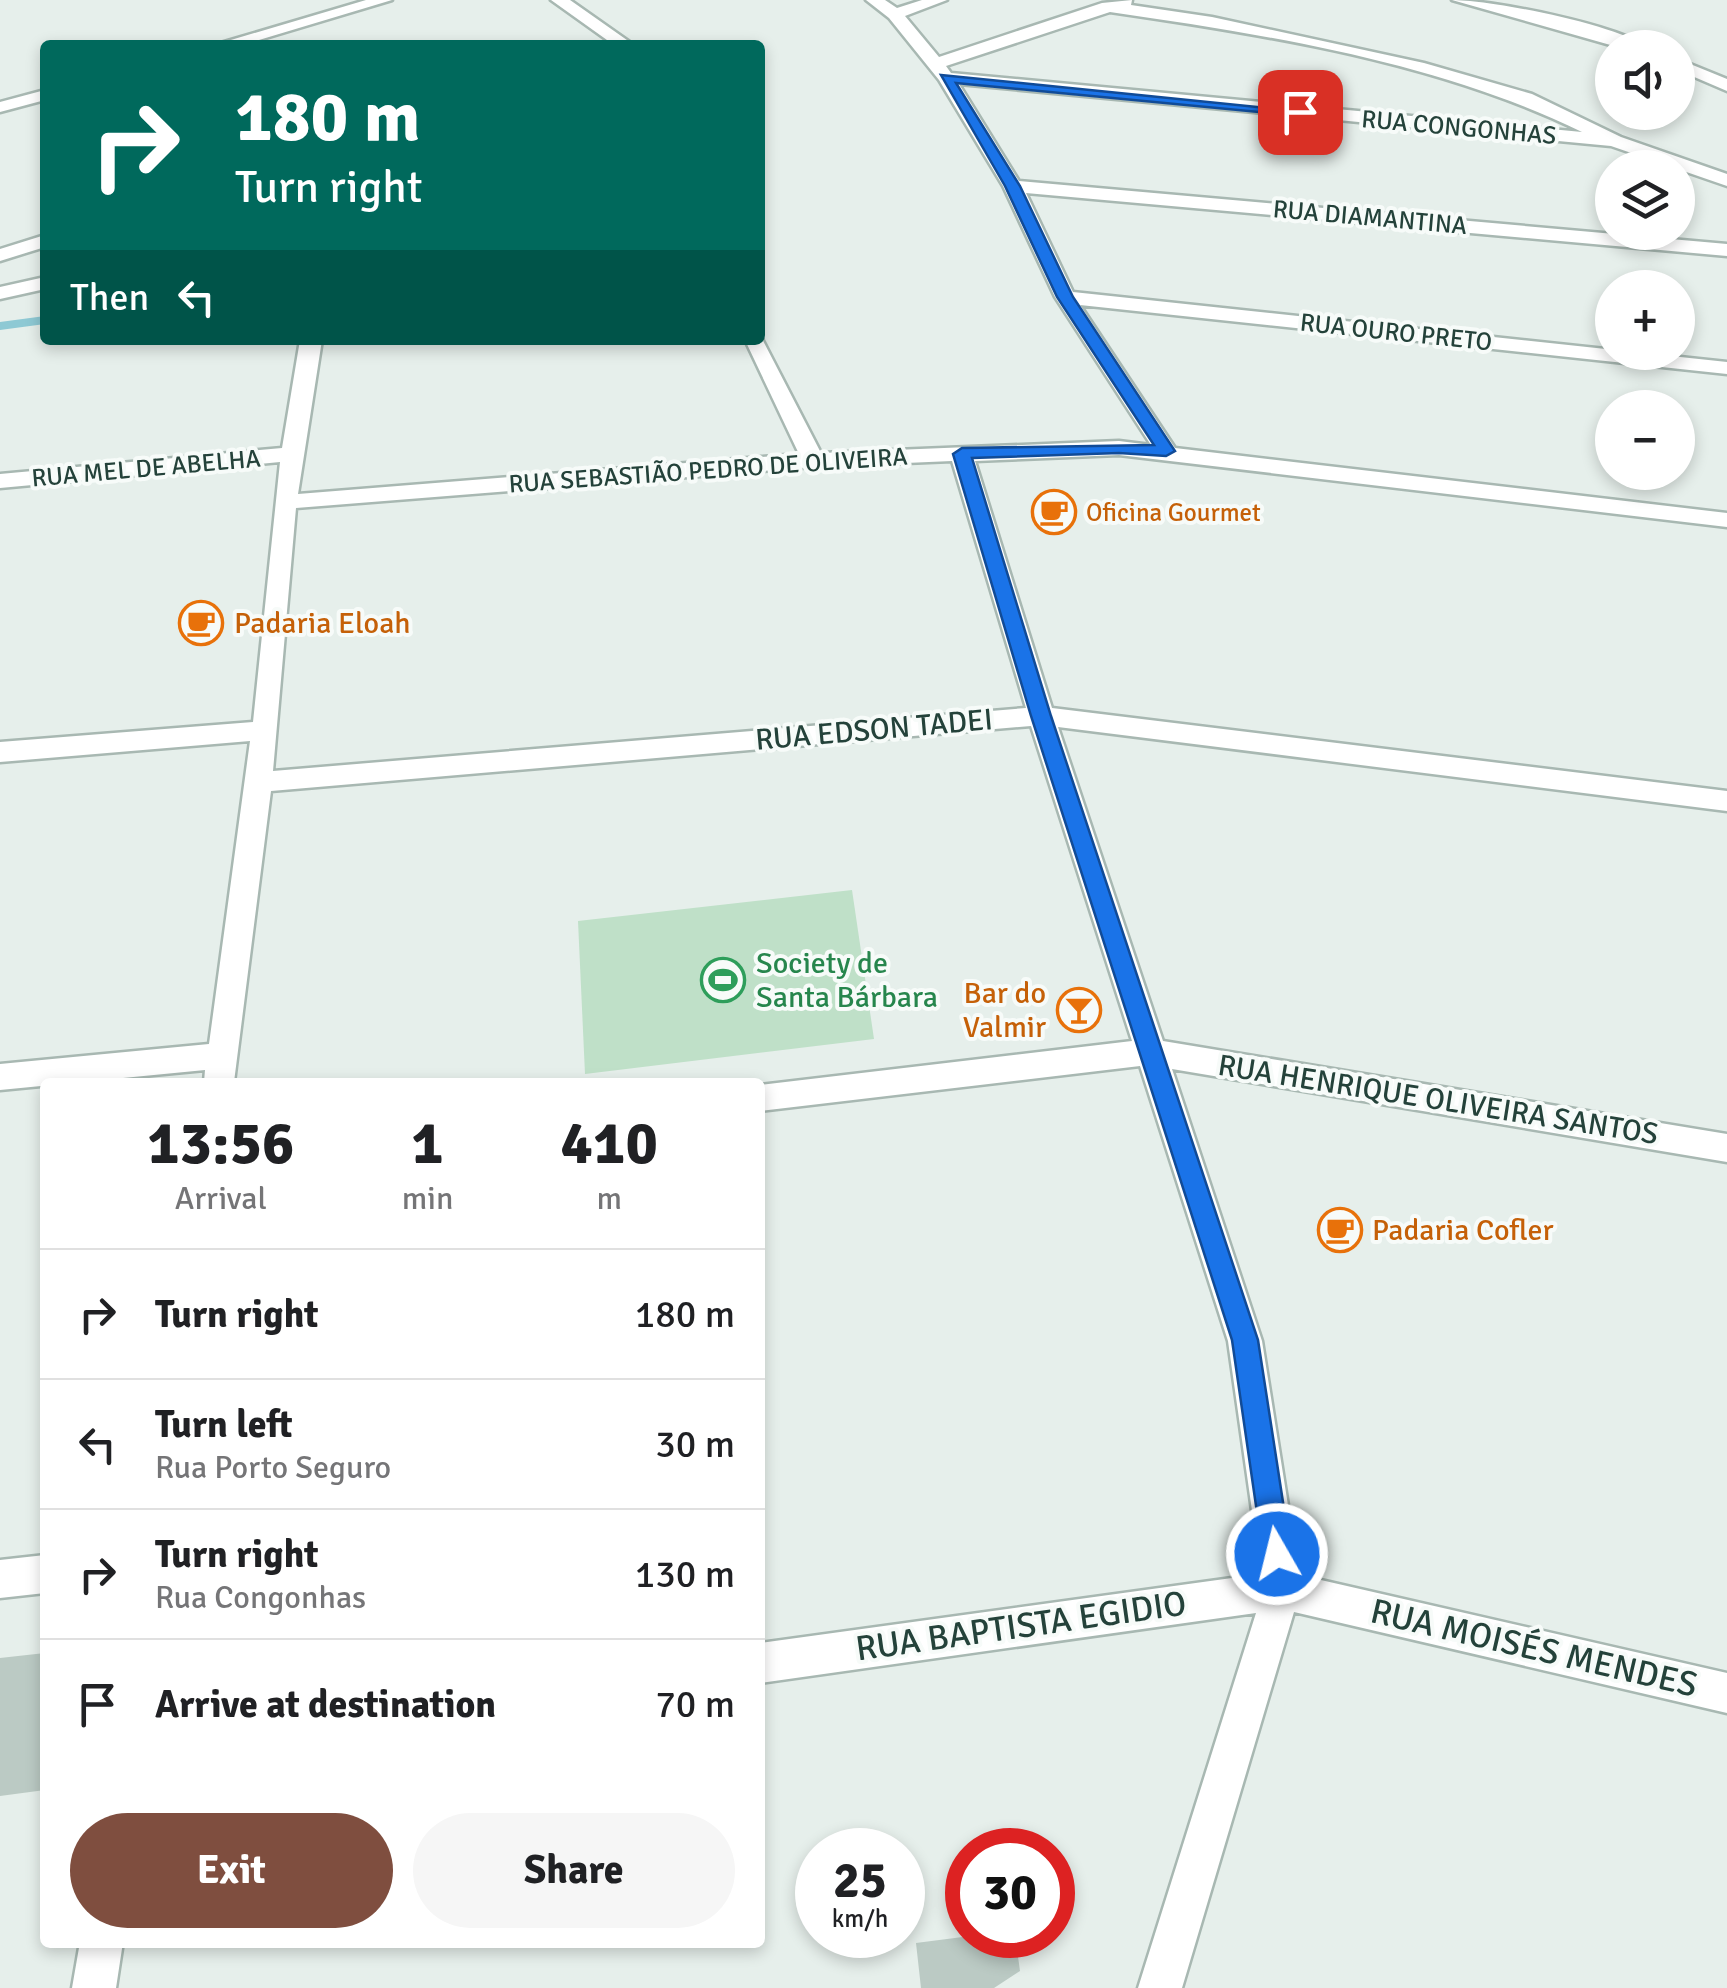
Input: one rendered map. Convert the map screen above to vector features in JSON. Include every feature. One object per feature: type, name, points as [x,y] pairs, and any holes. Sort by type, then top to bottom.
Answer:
[{"type":"street","points":[[241,40],[384,0]]},
{"type":"street","points":[[559,0],[618,40]]},
{"type":"street","points":[[874,0],[895,14],[940,72],[1012,186],[1065,297],[1166,451]]},
{"type":"street","points":[[895,14],[938,0]]},
{"type":"street","points":[[940,72],[1133,0]]},
{"type":"street","points":[[1460,0],[1595,34]]},
{"type":"street","points":[[1108,8],[1212,22],[1418,68],[1526,98],[1614,141],[1727,180]]},
{"type":"street","name":"RUA CONGONHAS","points":[[940,72],[1614,141]]},
{"type":"street","points":[[1695,72],[1727,86]]},
{"type":"street","points":[[0,107],[40,96]]},
{"type":"street","name":"RUA DIAMANTINA","points":[[1012,186],[1727,250]]},
{"type":"street","points":[[0,255],[40,243]]},
{"type":"street","points":[[0,293],[40,284]]},
{"type":"street","name":"RUA OURO PRETO","points":[[1065,297],[1727,368]]},
{"type":"street","points":[[0,1077],[222,1069],[265,730],[284,502],[310,345]]},
{"type":"street","points":[[758,345],[813,460]]},
{"type":"street","name":"RUA SEBASTIÃO PEDRO DE OLIVEIRA","points":[[284,502],[813,460],[1119,448],[1727,520]]},
{"type":"street","name":"RUA MEL DE ABELHA","points":[[0,481],[292,454]]},
{"type":"street","points":[[962,454],[1041,716],[1245,1340],[1282,1590],[1160,1988]]},
{"type":"street","name":"RUA EDSON TADEI","points":[[258,782],[1041,716],[1727,802]]},
{"type":"street","points":[[0,752],[265,730]]},
{"type":"street","name":"RUA HENRIQUE OLIVEIRA SANTOS","points":[[765,1097],[1149,1052],[1727,1148]]},
{"type":"street","points":[[0,1579],[40,1575]]},
{"type":"street","name":"RUA BAPTISTA EGIDIO","points":[[765,1661],[1282,1590]]},
{"type":"street","name":"RUA MOISÉS MENDES","points":[[1282,1590],[1727,1693]]},
{"type":"street","points":[[94,1988],[101,1948]]},
{"type":"green space","name":"Society de Santa Bárbara","points":[[852,890],[874,1039],[585,1074],[578,921]]},
{"type":"building","points":[[40,1654],[40,1791],[0,1796],[0,1658]]},
{"type":"building","points":[[945,1939],[945,1958],[1018,1958],[1020,1971],[994,1988],[921,1988],[918,1958],[925,1958],[925,1942]]},
{"type":"waterway","points":[[0,326],[40,321]]},
{"type":"place","name":"Oficina Gourmet","points":[[1054,512]]},
{"type":"place","name":"Padaria Eloah","points":[[201,623]]},
{"type":"place","name":"Society de Santa Bárbara","points":[[723,980]]},
{"type":"place","name":"Bar do Valmir","points":[[1079,1010]]},
{"type":"place","name":"Padaria Cofler","points":[[1340,1230]]},
{"type":"route","points":[[1277,1554],[1245,1340],[1041,716],[962,454],[1119,448],[1166,451],[1065,297],[1012,186],[946,78],[1300,112]]}]
